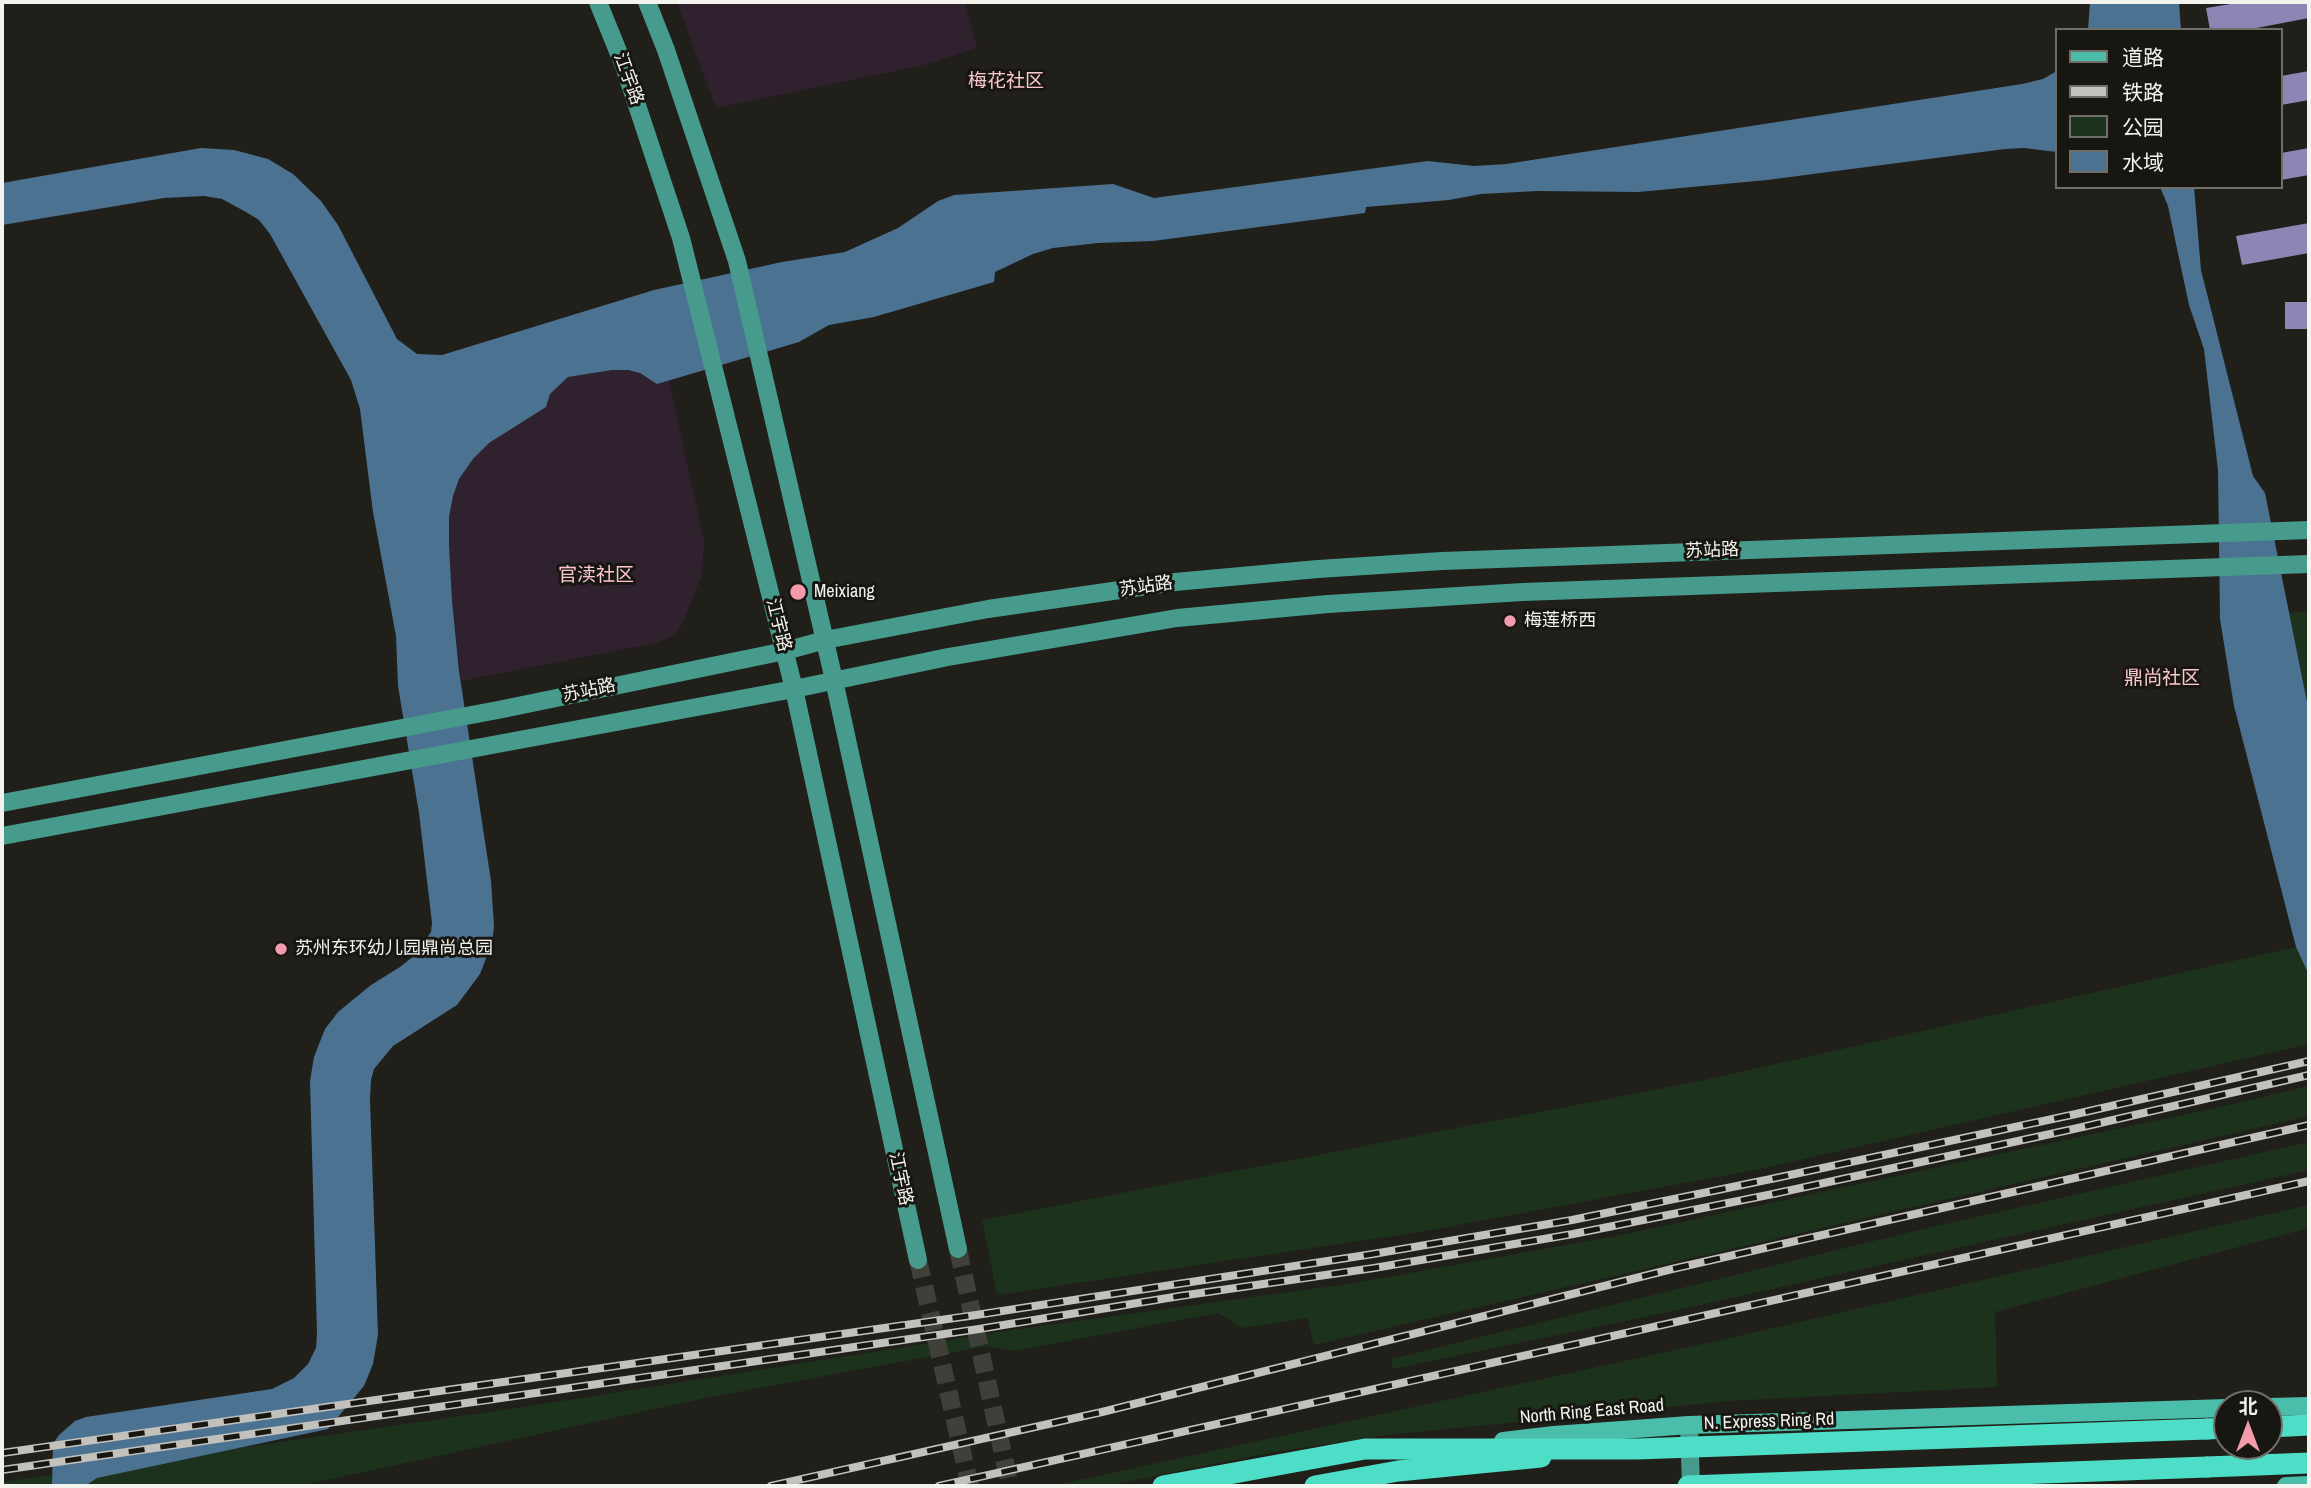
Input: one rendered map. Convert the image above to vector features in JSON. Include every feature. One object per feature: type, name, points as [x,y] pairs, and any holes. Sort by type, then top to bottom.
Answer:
[{"type":"highway","points":[[2283,1426],[2309,1425]]},
{"type":"highway","name":"N. Express Ring Rd","points":[[1315,1486],[1398,1471],[1637,1449],[2213,1428]]},
{"type":"highway","points":[[1163,1486],[1365,1449],[1637,1449]]},
{"type":"highway","points":[[1689,1486],[2309,1463]]},
{"type":"main road","name":"江宇路","points":[[598,2],[624,66],[681,238],[794,689],[918,1260]]},
{"type":"main road","points":[[647,2],[666,50],[737,261],[834,680],[958,1249]]},
{"type":"main road","name":"苏站路","points":[[2,803],[498,710],[785,651],[825,640],[989,609],[1175,582],[1442,561],[2309,530]]},
{"type":"main road","name":"苏站路","points":[[2,836],[794,689],[948,657],[1177,618],[1250,610],[1523,592],[2309,564]]},
{"type":"main road","points":[[2283,1407],[2309,1406]]},
{"type":"main road","name":"North Ring East Road","points":[[1217,1486],[1341,1461],[1553,1435],[1689,1426],[2213,1408]]},
{"type":"main road","points":[[1689,1426],[1689,1486]]},
{"type":"main road","points":[[2286,1486],[2309,1485]]},
{"type":"shaded area","points":[[677,2],[965,2],[977,48],[924,65],[716,108]]},
{"type":"shaded area","points":[[612,370],[640,373],[657,384],[669,380],[704,541],[702,574],[682,625],[673,636],[656,643],[461,681],[449,545],[449,517],[459,479],[489,443],[546,407],[550,394],[568,377]]},
{"type":"green space","points":[[2309,611],[2309,712],[2288,613]]},
{"type":"green space","points":[[2296,947],[2309,975],[2309,1044],[1760,1169],[1420,1232],[997,1295],[982,1220],[1700,1081]]},
{"type":"green space","points":[[2309,1086],[2309,1116],[1314,1345],[1307,1318],[1243,1328],[1218,1313],[1014,1351],[987,1346],[710,1397],[299,1486],[2,1486],[2,1482],[517,1408],[1019,1329],[1348,1284],[1616,1236]]},
{"type":"green space","points":[[2309,1142],[2309,1170],[1664,1313],[1393,1369],[1391,1359],[1923,1229]]},
{"type":"green space","points":[[2309,1205],[2309,1228],[1995,1312],[1997,1387],[1729,1401],[1387,1435],[1268,1453],[1106,1486],[1052,1486],[1721,1340]]},
{"type":"water","points":[[2090,2],[2179,2],[2181,28],[2088,28]]},
{"type":"water","points":[[2056,72],[2056,152],[2005,149],[1767,180],[1638,192],[1538,191],[1481,194],[1449,200],[1366,207],[1365,213],[1153,241],[1053,248],[1033,254],[995,272],[994,282],[874,317],[829,325],[799,342],[657,384],[640,373],[628,370],[568,377],[550,394],[546,407],[489,443],[473,459],[459,479],[453,496],[449,517],[452,601],[459,671],[491,881],[494,926],[492,943],[480,974],[457,1005],[393,1046],[374,1069],[370,1100],[378,1335],[373,1364],[364,1386],[328,1429],[97,1478],[85,1486],[52,1486],[53,1444],[75,1421],[86,1417],[272,1389],[294,1378],[308,1364],[316,1348],[317,1334],[310,1081],[314,1057],[325,1029],[338,1012],[415,955],[431,932],[432,923],[419,813],[398,686],[396,636],[373,512],[360,409],[351,380],[270,234],[259,220],[246,212],[222,199],[204,196],[164,198],[2,225],[2,183],[201,148],[234,150],[268,159],[293,174],[321,201],[338,225],[397,339],[417,354],[442,355],[654,290],[782,262],[845,252],[898,228],[938,201],[954,195],[1113,184],[1154,198],[1428,161],[1474,166],[1506,164],[2043,79]]},
{"type":"water","points":[[2161,189],[2194,189],[2201,270],[2253,476],[2265,493],[2309,712],[2309,975],[2296,947],[2234,706],[2220,619],[2218,470],[2204,349],[2189,305],[2168,206]]},
{"type":"building","points":[[2243,2],[2309,2],[2309,18],[2256,28],[2210,28],[2206,8]]},
{"type":"building","points":[[2309,71],[2309,100],[2283,105],[2283,76]]},
{"type":"building","points":[[2309,148],[2309,175],[2283,180],[2283,153]]},
{"type":"building","points":[[2309,223],[2309,253],[2242,265],[2236,236]]},
{"type":"building","points":[[2285,302],[2309,302],[2309,329],[2285,329]]},
{"type":"tunnel","points":[[958,1249],[1010,1486]]},
{"type":"tunnel","points":[[918,1260],[970,1486]]},
{"type":"railway","points":[[2,1453],[976,1315],[1373,1254],[1572,1220],[1771,1179],[2309,1061]]},
{"type":"railway","points":[[2,1470],[979,1329],[1374,1268],[1573,1234],[1773,1194],[2309,1075]]},
{"type":"railway","points":[[771,1486],[1102,1412],[1672,1269],[2309,1125]]},
{"type":"railway","points":[[939,1486],[2309,1181]]},
{"type":"place","name":"Meixiang","points":[[798,592]]},
{"type":"place","name":"梅莲桥西","points":[[1510,621]]},
{"type":"place","name":"苏州东环幼儿园鼎尚总园","points":[[281,949]]},
{"type":"district","name":"梅花社区","points":[[1006,82]]},
{"type":"district","name":"官渎社区","points":[[596,576]]},
{"type":"district","name":"鼎尚社区","points":[[2162,679]]}]
